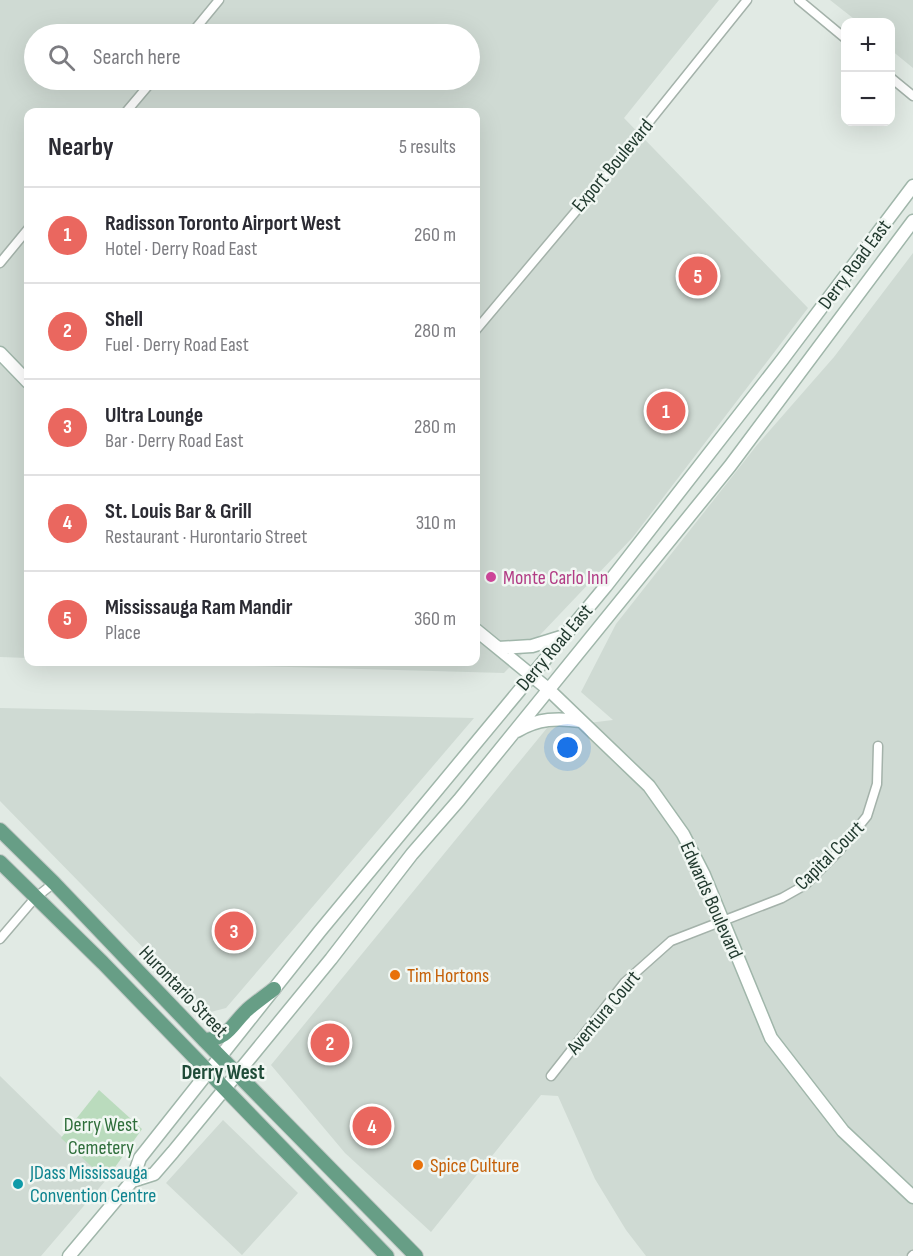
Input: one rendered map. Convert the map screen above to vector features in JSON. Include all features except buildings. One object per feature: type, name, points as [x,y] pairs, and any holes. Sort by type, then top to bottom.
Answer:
[{"type":"main road","name":"Derry Road East","points":[[132,1181],[140,1158],[274,989],[606,586],[782,360],[913,186]]},
{"type":"main road","name":"Derry Road East","points":[[132,1181],[154,1174],[226,1089],[412,854],[730,466],[913,221]]},
{"type":"main road","points":[[880,228],[898,240]]},
{"type":"main road","points":[[837,285],[855,298]]},
{"type":"main road","points":[[0,353],[24,378]]},
{"type":"main road","points":[[640,542],[656,555]]},
{"type":"main road","points":[[606,586],[621,598]]},
{"type":"main road","name":"Edwards Boulevard","points":[[480,633],[532,674],[649,786],[683,834],[704,875],[771,1038],[843,1131],[913,1197]]},
{"type":"main road","points":[[498,648],[532,646],[564,636]]},
{"type":"main road","points":[[513,733],[541,720],[561,718],[581,721]]},
{"type":"main road","name":"Hurontario Street","points":[[0,830],[416,1256]]},
{"type":"main road","name":"Hurontario Street","points":[[0,862],[103,963],[387,1256]]},
{"type":"main road","points":[[204,1040],[213,1040],[226,1034],[245,1011],[274,989]]},
{"type":"main road","points":[[69,1256],[132,1181]]},
{"type":"street","points":[[199,24],[219,0]]},
{"type":"street","name":"Export Boulevard","points":[[480,325],[747,0]]},
{"type":"street","points":[[799,0],[841,35]]},
{"type":"street","points":[[895,80],[913,96]]},
{"type":"street","points":[[129,108],[145,90]]},
{"type":"street","points":[[0,263],[24,235]]},
{"type":"street","name":"Capital Court","points":[[724,921],[782,898],[805,885],[839,851],[867,816],[877,784],[878,746]]},
{"type":"street","points":[[0,939],[35,898],[54,883]]},
{"type":"street","name":"Aventura Court","points":[[551,1076],[625,982],[670,941],[724,921]]},
{"type":"shaded area","points":[[0,0],[719,0],[624,118],[808,308],[633,537],[504,673],[256,666],[480,666],[480,108],[24,108],[24,658],[0,657]]},
{"type":"shaded area","points":[[830,0],[913,0],[913,68],[895,53],[895,18],[853,18]]},
{"type":"shaded area","points":[[913,253],[913,1256],[646,1256],[626,1230],[595,1179],[558,1096],[541,1095],[431,1232],[345,1153],[271,1065],[547,728],[613,720],[581,692],[616,624],[757,445],[834,357]]},
{"type":"shaded area","points":[[0,708],[474,718],[226,1008],[207,1013],[0,801]]},
{"type":"shaded area","points":[[0,1076],[106,1180],[41,1256],[0,1256]]},
{"type":"shaded area","points":[[223,1120],[298,1193],[242,1255],[166,1183]]},
{"type":"green space","name":"Derry West Cemetery","points":[[99,1090],[142,1129],[106,1180],[61,1138]]},
{"type":"place","name":"Mississauga Ram Mandir","points":[[698,276]]},
{"type":"place","name":"Radisson Toronto Airport West","points":[[666,411]]},
{"type":"place","name":"Monte Carlo Inn","points":[[491,577]]},
{"type":"place","name":"Ultra Lounge","points":[[234,931]]},
{"type":"place","name":"Tim Hortons","points":[[395,975]]},
{"type":"place","name":"Shell","points":[[330,1043]]},
{"type":"place","name":"St. Louis Bar & Grill","points":[[372,1126]]},
{"type":"place","name":"Spice Culture","points":[[418,1165]]},
{"type":"place","name":"JDass Mississauga Convention Centre","points":[[18,1184]]},
{"type":"district","name":"Derry West","points":[[223,1072]]}]
